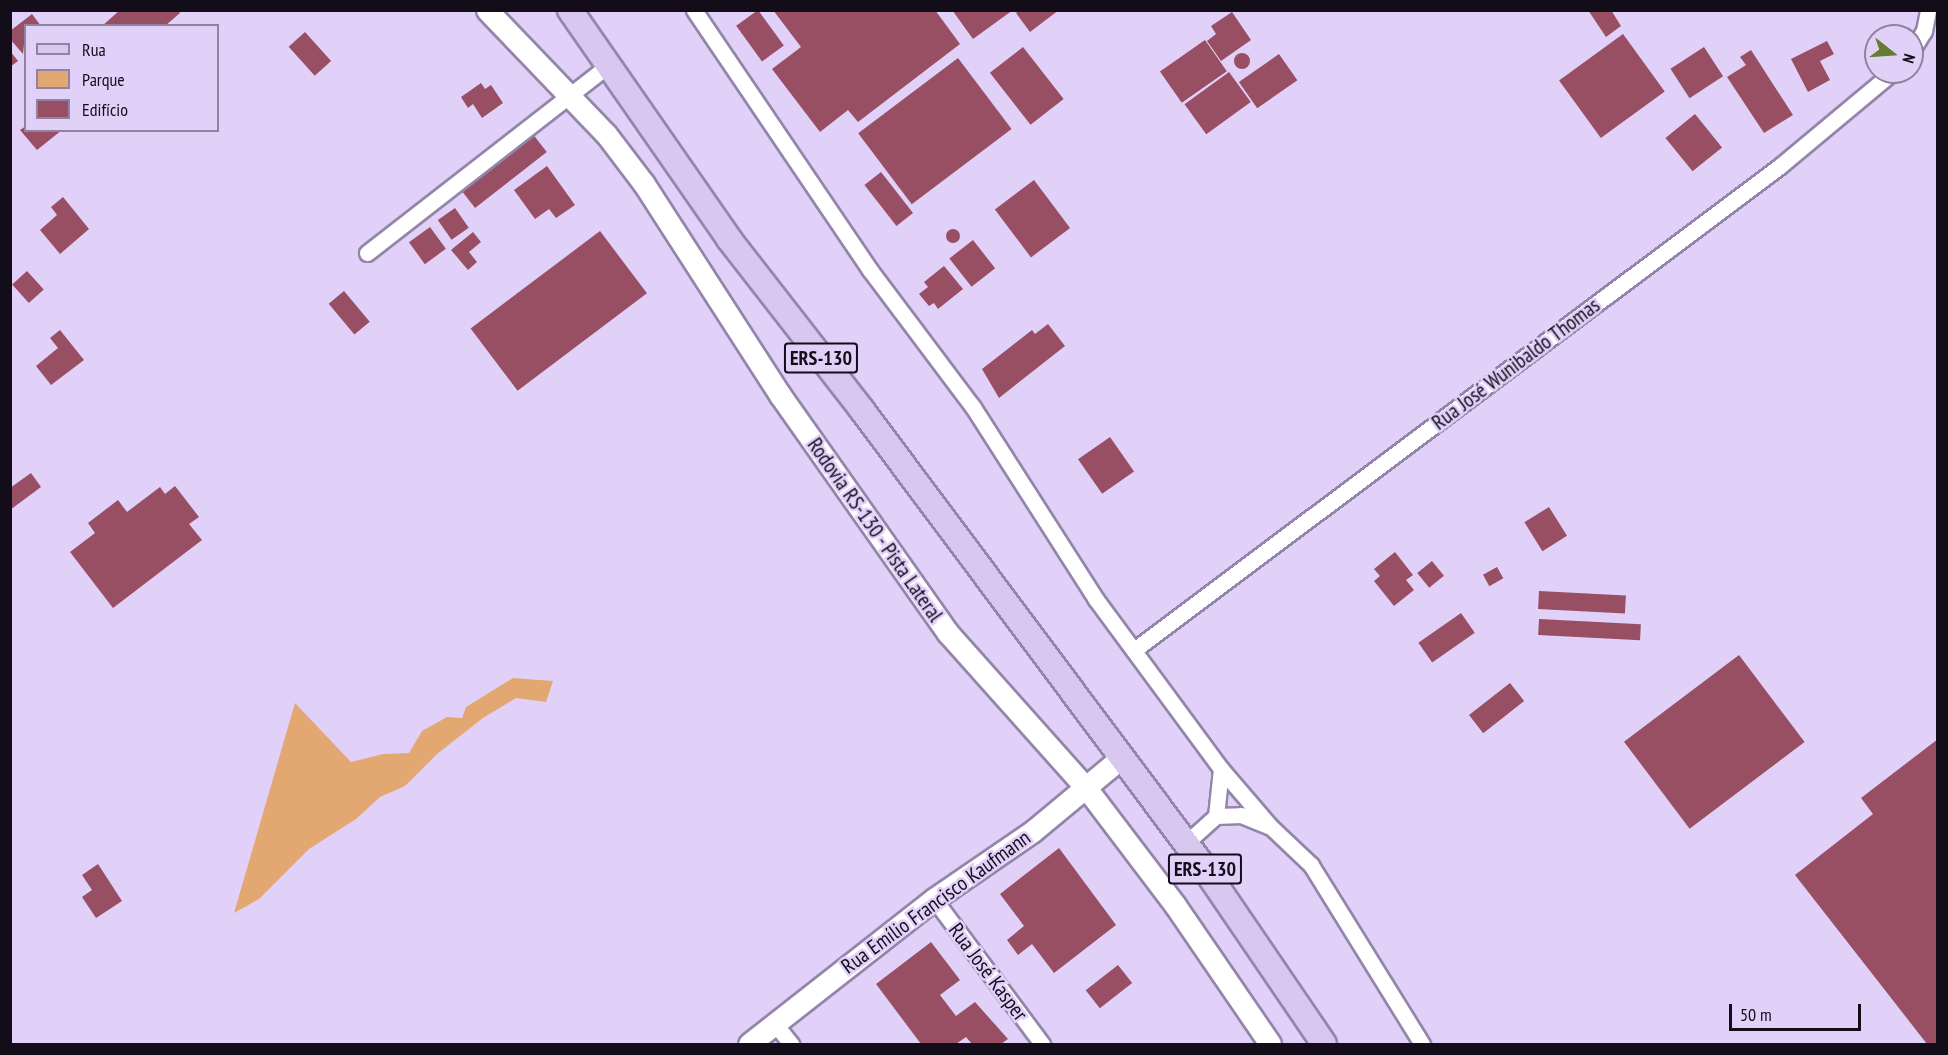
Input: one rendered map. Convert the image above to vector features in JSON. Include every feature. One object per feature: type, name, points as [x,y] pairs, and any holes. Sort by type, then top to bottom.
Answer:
[{"type":"main road","name":"ERS-130","points":[[577,13],[729,239],[862,410],[1186,843],[1324,1044]]},
{"type":"street","name":"Rodovia RS-130 - Pista Lateral","points":[[487,10],[606,134],[644,184],[780,395],[948,633],[1087,789],[1175,905],[1270,1044]]},
{"type":"street","points":[[694,10],[870,270],[973,407],[1095,598],[1221,769],[1271,827],[1311,865],[1422,1044]]},
{"type":"street","points":[[1924,31],[1928,10]]},
{"type":"street","points":[[367,253],[610,64]]},
{"type":"street","name":"Rua José Wunibaldo Thomas","points":[[1134,650],[1779,166],[1878,84]]},
{"type":"street","name":"Rua Emílio Francisco Kaufmann","points":[[749,1044],[934,899],[1087,789],[1121,758]]},
{"type":"street","points":[[1216,816],[1221,769]]},
{"type":"street","points":[[1186,843],[1216,816],[1241,815],[1271,827]]},
{"type":"street","name":"Rua José Kasper","points":[[934,899],[1042,1044]]},
{"type":"street","points":[[775,1024],[791,1044]]},
{"type":"green space","points":[[513,678],[553,681],[546,702],[516,698],[483,718],[437,754],[405,786],[380,797],[356,819],[309,849],[259,899],[234,913],[295,703],[351,762],[383,754],[409,753],[422,731],[447,717],[462,718],[466,707]]},
{"type":"building","points":[[120,10],[178,10],[180,13],[167,24],[104,24]]},
{"type":"building","points":[[758,10],[784,46],[762,61],[736,26]]},
{"type":"building","points":[[773,10],[935,10],[960,44],[858,122],[848,110],[820,132],[772,69],[801,47]]},
{"type":"building","points":[[952,10],[1013,10],[973,39]]},
{"type":"building","points":[[1020,10],[1059,10],[1030,32],[1016,13]]},
{"type":"building","points":[[1588,10],[1611,10],[1621,26],[1606,37]]},
{"type":"building","points":[[1232,12],[1251,40],[1221,61],[1207,41],[1216,34],[1211,26]]},
{"type":"building","points":[[32,14],[40,24],[24,24],[23,54],[10,39],[10,31]]},
{"type":"building","points":[[305,32],[331,61],[315,76],[289,47]]},
{"type":"building","points":[[1623,34],[1665,91],[1601,138],[1559,80]]},
{"type":"building","points":[[1205,40],[1227,71],[1182,103],[1160,72]]},
{"type":"building","points":[[1827,41],[1834,54],[1820,61],[1830,80],[1808,92],[1791,59]]},
{"type":"building","points":[[1023,47],[1064,99],[1031,125],[990,73]]},
{"type":"building","points":[[1704,47],[1723,76],[1690,98],[1670,69]]},
{"type":"building","points":[[1751,50],[1793,115],[1764,133],[1727,77],[1746,65],[1740,57]]},
{"type":"building","points":[[10,51],[18,61],[10,67]]},
{"type":"building","points":[[1239,53],[1245,53],[1250,61],[1248,67],[1239,69],[1234,64],[1234,58]]},
{"type":"building","points":[[1279,54],[1297,80],[1257,108],[1239,82]]},
{"type":"building","points":[[958,58],[1012,129],[912,204],[858,133]]},
{"type":"building","points":[[1229,72],[1251,102],[1206,134],[1185,104]]},
{"type":"building","points":[[481,83],[485,89],[491,85],[503,103],[482,118],[473,104],[468,108],[461,97]]},
{"type":"building","points":[[1695,114],[1722,147],[1693,171],[1665,138]]},
{"type":"building","points":[[24,127],[24,132],[60,132],[37,150],[20,130]]},
{"type":"building","points":[[532,133],[547,152],[475,208],[460,189]]},
{"type":"building","points":[[547,166],[575,205],[556,218],[549,209],[535,219],[514,190]]},
{"type":"building","points":[[881,172],[913,213],[896,226],[864,185]]},
{"type":"building","points":[[1034,180],[1070,228],[1031,257],[995,209]]},
{"type":"building","points":[[63,197],[89,229],[60,254],[40,230],[57,215],[51,207]]},
{"type":"building","points":[[455,208],[469,228],[452,240],[438,220]]},
{"type":"building","points":[[430,227],[446,249],[425,264],[409,242]]},
{"type":"building","points":[[950,229],[956,229],[960,236],[956,243],[950,243],[946,239],[946,233]]},
{"type":"building","points":[[600,231],[647,293],[518,391],[471,328]]},
{"type":"building","points":[[473,232],[481,242],[469,252],[477,262],[468,270],[451,250]]},
{"type":"building","points":[[973,240],[995,268],[972,287],[949,258]]},
{"type":"building","points":[[944,266],[963,289],[938,309],[934,303],[929,306],[919,294],[928,287],[924,282]]},
{"type":"building","points":[[27,271],[44,290],[29,303],[12,284]]},
{"type":"building","points":[[344,291],[370,322],[354,334],[329,304]]},
{"type":"building","points":[[1048,324],[1065,346],[999,398],[982,369],[1032,330],[1035,334]]},
{"type":"building","points":[[60,330],[84,360],[51,385],[36,366],[58,348],[50,338]]},
{"type":"building","points":[[1110,437],[1134,471],[1102,494],[1078,459]]},
{"type":"building","points":[[31,473],[41,487],[10,510],[10,488]]},
{"type":"building","points":[[175,486],[199,517],[189,524],[202,540],[113,608],[70,552],[95,533],[88,523],[118,500],[127,512],[160,487],[165,494]]},
{"type":"building","points":[[1549,507],[1567,536],[1542,551],[1524,522]]},
{"type":"building","points":[[1395,552],[1413,575],[1406,580],[1414,590],[1394,606],[1374,581],[1380,576],[1374,569]]},
{"type":"building","points":[[1432,561],[1444,576],[1429,588],[1417,573]]},
{"type":"building","points":[[1497,567],[1503,578],[1489,586],[1483,575]]},
{"type":"building","points":[[1539,591],[1626,596],[1625,614],[1538,609]]},
{"type":"building","points":[[1461,613],[1475,633],[1432,662],[1418,643]]},
{"type":"building","points":[[1539,619],[1641,624],[1640,640],[1538,635]]},
{"type":"building","points":[[1739,655],[1805,742],[1690,829],[1624,742]]},
{"type":"building","points":[[1510,683],[1524,701],[1483,733],[1469,715]]},
{"type":"building","points":[[1938,739],[1938,1044],[1927,1044],[1795,875],[1873,814],[1861,798]]},
{"type":"building","points":[[1059,848],[1116,925],[1054,973],[1032,944],[1018,955],[1007,940],[1024,926],[1000,894]]},
{"type":"building","points":[[98,864],[122,901],[96,918],[82,897],[92,890],[82,875]]},
{"type":"building","points":[[931,942],[960,980],[940,995],[956,1016],[975,1002],[1008,1039],[1001,1044],[972,1044],[966,1037],[956,1044],[921,1044],[876,984]]},
{"type":"building","points":[[1118,965],[1132,983],[1100,1008],[1086,990]]}]
